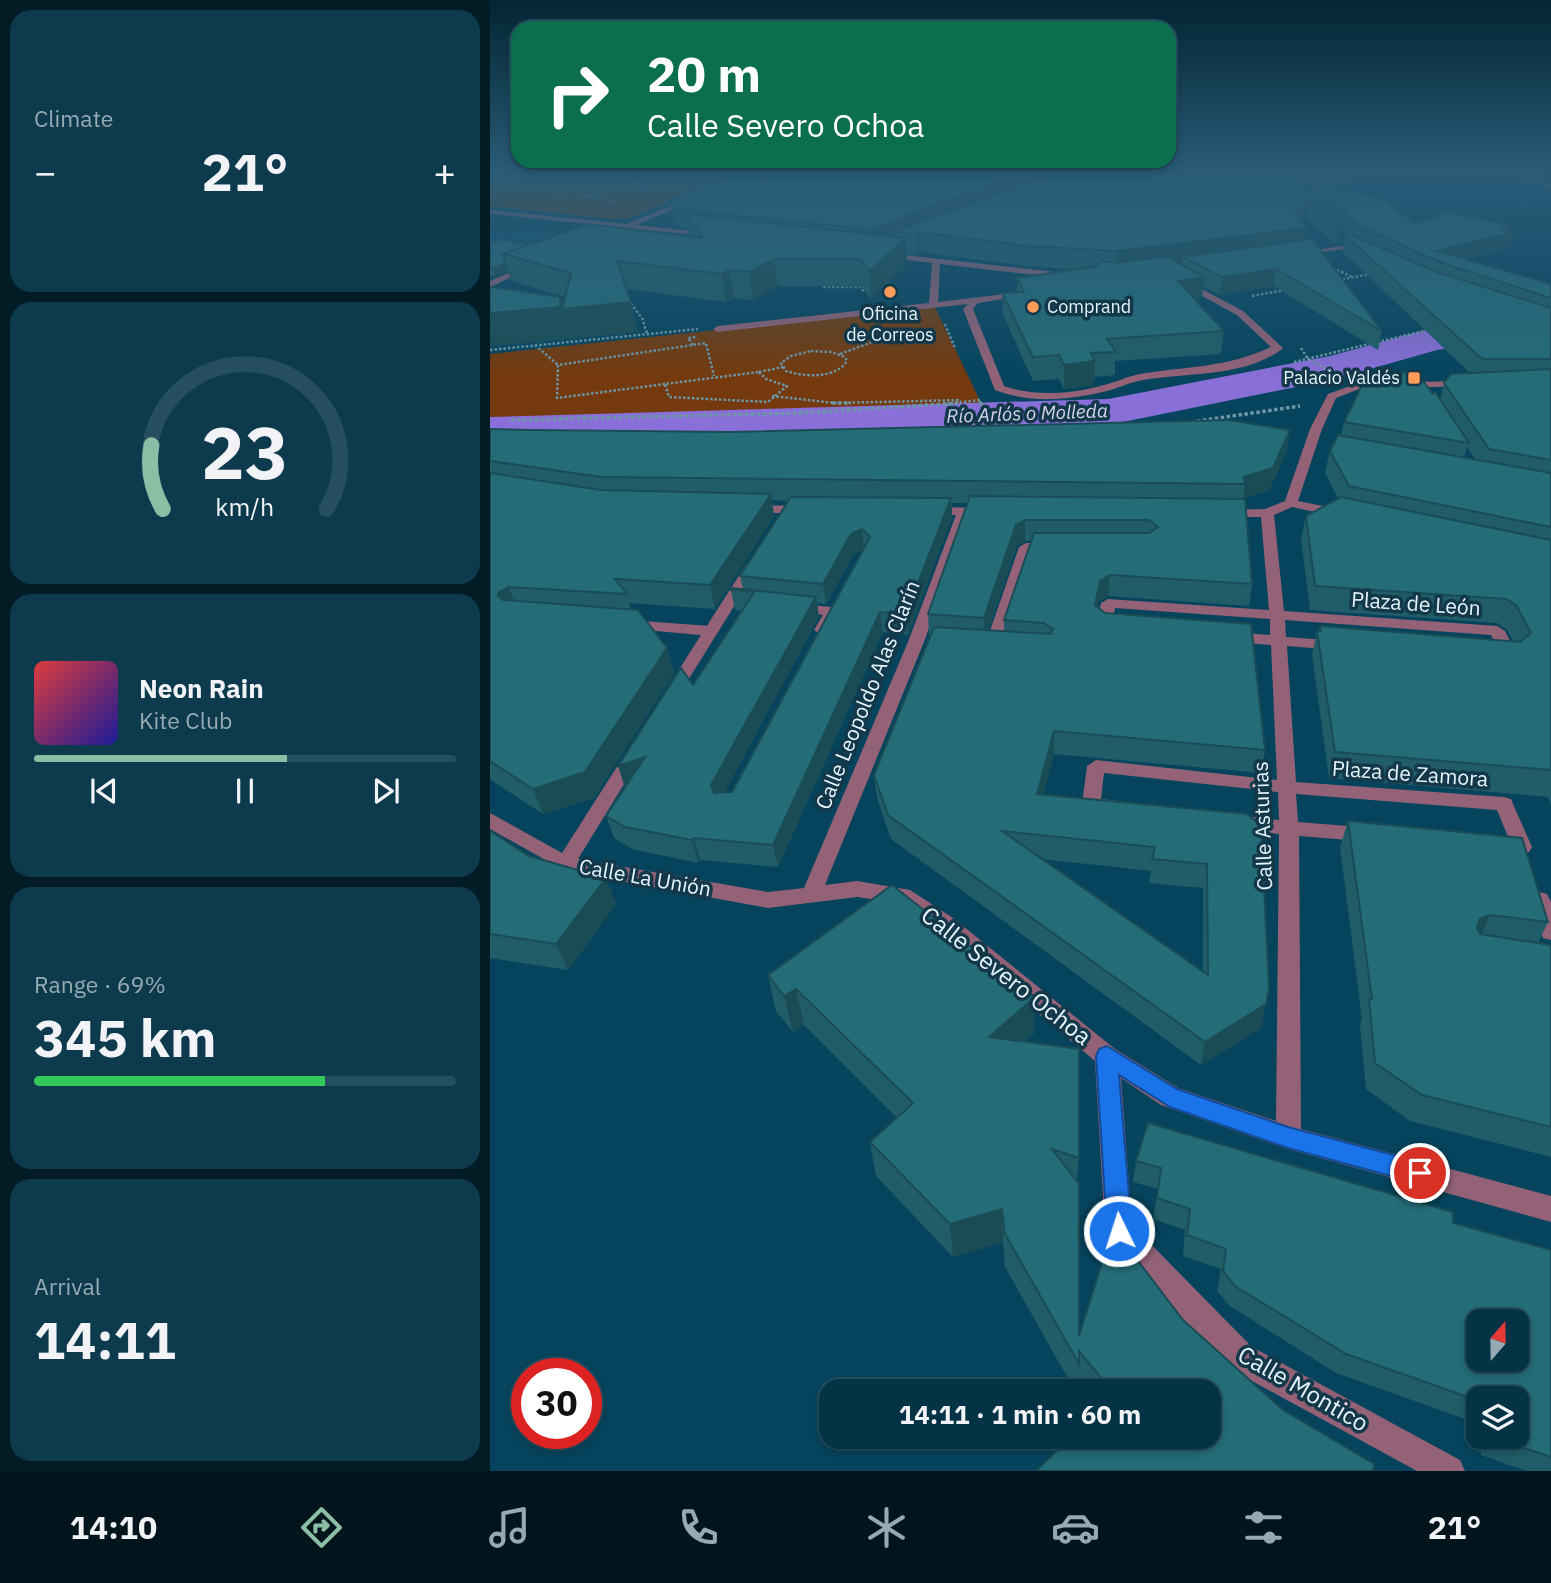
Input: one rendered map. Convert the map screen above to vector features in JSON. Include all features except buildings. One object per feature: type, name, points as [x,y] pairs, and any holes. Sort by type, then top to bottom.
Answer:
[{"type":"street","points":[[900,245],[876,254],[1079,276]]},
{"type":"street","points":[[1291,254],[1351,246]]},
{"type":"street","points":[[933,305],[936,261]]},
{"type":"street","points":[[490,284],[541,262]]},
{"type":"street","points":[[1067,276],[1067,289]]},
{"type":"street","points":[[975,301],[968,309],[999,388],[1010,393],[1029,395],[1082,392],[1107,388],[1131,379],[1223,369],[1249,362],[1278,348],[1240,313],[1173,276]]},
{"type":"street","points":[[718,329],[1028,294]]},
{"type":"street","points":[[1291,503],[1332,396],[1358,386],[1485,383]]},
{"type":"street","points":[[1418,384],[1426,396]]},
{"type":"street","points":[[1311,446],[1325,448]]},
{"type":"street","points":[[1212,513],[1267,513],[1291,503],[1360,518]]},
{"type":"street","points":[[732,508],[784,515],[815,510]]},
{"type":"street","points":[[910,511],[1005,512]]},
{"type":"street","name":"Calle Leopoldo Alas Clarín","points":[[811,895],[923,643],[964,511]]},
{"type":"street","name":"Calle Asturias","points":[[1267,513],[1277,615],[1289,828],[1288,1137]]},
{"type":"street","points":[[660,713],[766,544]]},
{"type":"street","points":[[992,648],[1026,547],[1066,547]]},
{"type":"street","points":[[730,601],[754,604]]},
{"type":"street","points":[[1277,615],[1108,603],[1104,627],[1277,642]]},
{"type":"street","points":[[780,606],[835,606],[812,649]]},
{"type":"street","name":"Plaza de León","points":[[1277,615],[1497,631],[1511,659],[1277,642]]},
{"type":"street","points":[[614,624],[712,631]]},
{"type":"street","points":[[565,864],[645,736]]},
{"type":"street","points":[[1285,787],[1097,766],[1091,804],[1289,828],[1522,847],[1551,932]]},
{"type":"street","name":"Plaza de Zamora","points":[[1285,787],[1504,804],[1522,847]]},
{"type":"street","name":"Calle La Unión","points":[[490,820],[565,864],[768,900],[811,895]]},
{"type":"street","name":"Calle Severo Ochoa","points":[[811,895],[857,889],[903,896],[946,924],[1107,1056],[1170,1097],[1288,1137],[1551,1209]]},
{"type":"street","name":"Calle Montico","points":[[1107,1056],[1119,1231],[1241,1358],[1449,1471]]},
{"type":"path","points":[[1335,269],[1353,277]]},
{"type":"path","points":[[1327,282],[1374,273]]},
{"type":"path","points":[[827,279],[823,287],[861,287],[865,294]]},
{"type":"path","points":[[1249,296],[1288,289]]},
{"type":"path","points":[[621,295],[634,307],[647,333]]},
{"type":"path","points":[[1308,359],[1436,327]]},
{"type":"path","points":[[490,350],[647,333],[718,329]]},
{"type":"path","points":[[839,355],[897,332]]},
{"type":"path","points":[[688,338],[693,345]]},
{"type":"path","points":[[535,345],[558,365],[706,343],[714,376]]},
{"type":"path","points":[[822,351],[845,357],[845,365],[823,374],[802,375],[786,371],[783,367],[781,363],[784,359],[800,353],[822,351]]},
{"type":"path","points":[[558,365],[557,398],[783,367]]},
{"type":"path","points":[[665,384],[669,397],[768,402],[787,386],[766,379],[759,372]]},
{"type":"path","points":[[511,420],[800,413],[980,400],[835,403],[772,396]]},
{"type":"path","points":[[981,404],[992,435]]},
{"type":"path","points":[[1180,423],[1298,406]]},
{"type":"shaded area","points":[[490,241],[575,241],[490,276]]},
{"type":"shaded area","points":[[935,307],[994,430],[490,438],[490,354]]},
{"type":"waterway","name":"Río Arlós o Molleda","points":[[490,430],[1108,412],[1335,367],[1433,339],[1488,332],[1551,310]]},
{"type":"place","name":"Oficina de Correos","points":[[890,292]]},
{"type":"place","name":"Comprand","points":[[1033,307]]},
{"type":"place","name":"Palacio Valdés","points":[[1414,378]]},
{"type":"route","points":[[1119,1231],[1107,1056],[1170,1097],[1288,1137],[1420,1173]]}]
